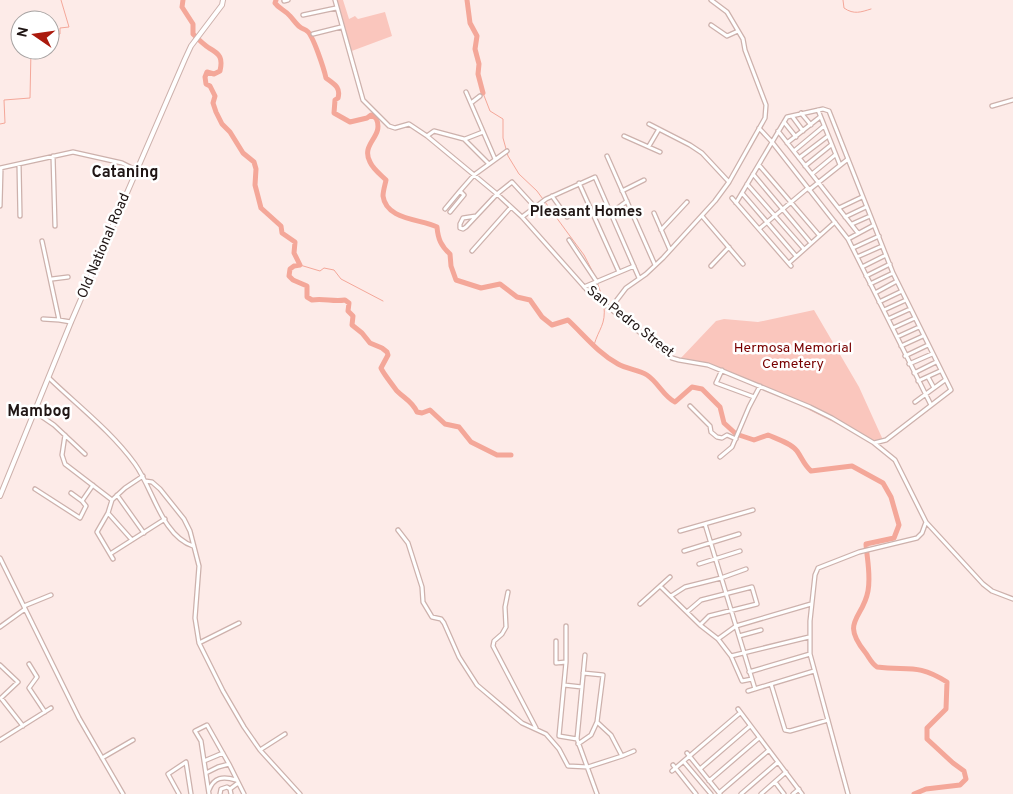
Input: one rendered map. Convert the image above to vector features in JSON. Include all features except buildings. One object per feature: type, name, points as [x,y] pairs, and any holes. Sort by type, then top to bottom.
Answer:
[{"type":"main road","name":"Old National Road","points":[[0,496],[71,322],[185,58],[224,2]]},
{"type":"street","name":"San Pedro Street","points":[[334,0],[365,104],[391,127],[409,124],[427,136],[522,217],[584,287],[672,358],[708,365],[722,370],[832,418],[874,443],[895,460],[926,522],[983,584],[992,591],[1013,599]]},
{"type":"street","points":[[610,309],[626,288],[646,274],[715,201],[729,182],[765,118],[766,105],[738,31],[727,12],[711,0]]},
{"type":"street","points":[[303,15],[336,8]]},
{"type":"street","points":[[711,25],[727,36],[738,31]]},
{"type":"street","points":[[313,34],[341,27]]},
{"type":"street","points":[[466,92],[495,159]]},
{"type":"street","points":[[471,103],[480,96]]},
{"type":"street","points":[[992,106],[1013,100]]},
{"type":"street","points":[[736,202],[787,117],[823,109],[829,111],[893,273],[951,390],[886,440],[874,443]]},
{"type":"street","points":[[818,110],[840,165]]},
{"type":"street","points":[[801,113],[811,125]]},
{"type":"street","points":[[791,115],[803,131]]},
{"type":"street","points":[[787,143],[820,117]]},
{"type":"street","points":[[784,122],[796,137]]},
{"type":"street","points":[[649,124],[702,153],[729,182]]},
{"type":"street","points":[[794,151],[824,126]]},
{"type":"street","points":[[759,128],[848,239],[930,405]]},
{"type":"street","points":[[649,146],[659,129]]},
{"type":"street","points":[[427,136],[434,131],[464,139],[489,164]]},
{"type":"street","points":[[464,139],[483,132]]},
{"type":"street","points":[[778,132],[858,233]]},
{"type":"street","points":[[624,136],[660,152]]},
{"type":"street","points":[[799,158],[828,136]]},
{"type":"street","points":[[805,166],[831,145]]},
{"type":"street","points":[[445,209],[474,176],[506,151]]},
{"type":"street","points":[[0,206],[0,168],[69,153],[79,153],[122,163],[136,170]]},
{"type":"street","points":[[812,174],[835,155]]},
{"type":"street","points":[[54,156],[55,226]]},
{"type":"street","points":[[607,156],[655,265]]},
{"type":"street","points":[[759,229],[782,209],[848,159]]},
{"type":"street","points":[[19,164],[20,216]]},
{"type":"street","points":[[758,165],[819,235]]},
{"type":"street","points":[[753,174],[811,243]]},
{"type":"street","points":[[522,217],[534,206],[552,196],[595,177],[639,278]]},
{"type":"street","points":[[622,191],[644,180]]},
{"type":"street","points":[[476,216],[463,218],[460,228],[464,229],[497,194],[512,182],[534,206]]},
{"type":"street","points":[[579,183],[619,272]]},
{"type":"street","points":[[747,184],[804,250]]},
{"type":"street","points":[[450,212],[464,195],[460,191]]},
{"type":"street","points":[[742,193],[796,256]]},
{"type":"street","points":[[552,196],[567,217],[589,207]]},
{"type":"street","points":[[839,208],[862,197]]},
{"type":"street","points":[[732,198],[790,264],[796,256],[835,222]]},
{"type":"street","points":[[611,213],[626,201]]},
{"type":"street","points":[[661,230],[687,202]]},
{"type":"street","points":[[472,251],[511,207]]},
{"type":"street","points":[[845,217],[866,207]]},
{"type":"street","points":[[654,213],[670,250]]},
{"type":"street","points":[[702,216],[743,264]]},
{"type":"street","points":[[852,224],[870,216]]},
{"type":"street","points":[[848,239],[874,225]]},
{"type":"street","points":[[853,248],[879,236]]},
{"type":"street","points":[[569,240],[597,282]]},
{"type":"street","points":[[42,242],[52,280],[59,320]]},
{"type":"street","points":[[857,257],[882,246]]},
{"type":"street","points":[[711,266],[729,248]]},
{"type":"street","points":[[862,267],[886,255]]},
{"type":"street","points":[[866,276],[890,264]]},
{"type":"street","points":[[584,287],[634,266]]},
{"type":"street","points":[[870,284],[893,273]]},
{"type":"street","points":[[52,280],[68,277]]},
{"type":"street","points":[[875,293],[897,281]]},
{"type":"street","points":[[879,302],[902,291]]},
{"type":"street","points":[[884,310],[906,300]]},
{"type":"street","points":[[888,319],[910,309]]},
{"type":"street","points":[[893,328],[915,318]]},
{"type":"street","points":[[43,319],[71,322]]},
{"type":"street","points":[[897,337],[919,327]]},
{"type":"street","points":[[901,346],[923,336]]},
{"type":"street","points":[[905,356],[928,345]]},
{"type":"street","points":[[909,364],[932,354]]},
{"type":"street","points":[[914,373],[936,362]]},
{"type":"street","points":[[722,370],[716,383],[754,397]]},
{"type":"street","points":[[918,381],[940,371]]},
{"type":"street","points":[[928,376],[934,388]]},
{"type":"street","points":[[49,378],[101,426],[135,464],[172,531],[179,539],[193,546]]},
{"type":"street","points":[[916,402],[945,380]]},
{"type":"street","points":[[720,457],[732,447],[760,386]]},
{"type":"street","points":[[690,406],[710,426],[711,432],[717,437],[722,438],[727,435],[737,437]]},
{"type":"street","points":[[35,412],[65,435],[85,454]]},
{"type":"street","points":[[65,435],[62,454],[63,462],[112,500]]},
{"type":"street","points":[[112,559],[96,532],[108,513],[112,500],[116,495],[143,476]]},
{"type":"street","points":[[145,481],[152,482],[160,489],[184,519],[190,532],[199,566],[195,618],[199,643],[244,728],[260,750],[300,794]]},
{"type":"street","points":[[82,501],[92,485]]},
{"type":"street","points":[[35,489],[80,518],[86,506],[71,493]]},
{"type":"street","points":[[116,495],[144,533]]},
{"type":"street","points":[[680,532],[753,510]]},
{"type":"street","points":[[108,513],[132,540]]},
{"type":"street","points":[[110,554],[165,519]]},
{"type":"street","points":[[848,794],[810,654],[811,604],[815,575],[818,568],[859,552],[917,538],[922,533],[926,522]]},
{"type":"street","points":[[704,524],[755,689]]},
{"type":"street","points":[[398,530],[406,539],[412,553],[422,587],[424,605],[432,616],[444,623],[472,680],[518,720],[546,734],[556,745],[566,765],[570,767],[588,767],[634,751]]},
{"type":"street","points":[[684,551],[740,534]]},
{"type":"street","points":[[699,564],[740,551]]},
{"type":"street","points":[[0,558],[79,718],[123,794]]},
{"type":"street","points":[[671,596],[685,587],[721,578],[746,568]]},
{"type":"street","points":[[640,604],[670,577]]},
{"type":"street","points":[[660,586],[700,625],[718,639],[731,656],[742,681],[752,679]]},
{"type":"street","points":[[687,612],[702,600],[752,587],[757,604],[709,616],[700,625]]},
{"type":"street","points":[[508,592],[505,607],[506,627],[502,634],[494,641],[493,646],[536,729]]},
{"type":"street","points":[[0,627],[25,607],[52,595]]},
{"type":"street","points":[[718,639],[736,626],[811,604]]},
{"type":"street","points":[[199,643],[239,623]]},
{"type":"street","points":[[566,626],[566,662],[559,736],[577,739]]},
{"type":"street","points":[[739,636],[761,630]]},
{"type":"street","points":[[731,656],[809,637]]},
{"type":"street","points":[[556,641],[556,662],[566,662]]},
{"type":"street","points":[[750,672],[810,654]]},
{"type":"street","points":[[585,655],[577,739],[597,794]]},
{"type":"street","points":[[29,664],[37,678],[28,688],[45,712]]},
{"type":"street","points":[[0,666],[18,682],[0,698],[23,726]]},
{"type":"street","points":[[748,691],[814,671]]},
{"type":"street","points":[[578,744],[591,736],[597,722],[603,675],[583,672]]},
{"type":"street","points":[[771,684],[785,730],[790,731],[828,720]]},
{"type":"street","points":[[564,685],[582,687]]},
{"type":"street","points":[[0,740],[51,708]]},
{"type":"street","points":[[696,794],[674,768],[690,757],[739,711],[802,794]]},
{"type":"street","points":[[597,722],[611,735],[622,756]]},
{"type":"street","points":[[209,792],[201,741],[195,730],[208,726],[244,794]]},
{"type":"street","points":[[700,769],[750,726]]},
{"type":"street","points":[[260,750],[285,734]]},
{"type":"street","points":[[709,781],[759,738]]},
{"type":"street","points":[[102,758],[133,740]]},
{"type":"street","points":[[687,753],[719,793],[769,750]]},
{"type":"street","points":[[204,761],[223,753]]},
{"type":"street","points":[[179,794],[168,774],[186,762],[191,794]]},
{"type":"street","points":[[684,762],[711,794]]},
{"type":"street","points":[[741,794],[778,762]]},
{"type":"street","points":[[206,772],[229,764]]},
{"type":"street","points":[[761,794],[786,772]]},
{"type":"street","points":[[209,792],[211,785],[218,778],[226,777],[237,781]]},
{"type":"street","points":[[230,789],[237,781]]},
{"type":"street","points":[[775,782],[784,794]]},
{"type":"street","points":[[220,794],[223,788],[230,789]]},
{"type":"street","points":[[230,789],[231,794]]},
{"type":"street","points":[[793,794],[799,789]]},
{"type":"green space","points":[[336,0],[343,0],[349,19],[355,16],[358,19],[385,12],[392,36],[349,52]]},
{"type":"green space","name":"Hermosa Memorial Cemetery","points":[[814,310],[859,387],[883,440],[875,443],[763,387],[707,363],[680,359],[716,321],[724,319],[758,322]]},
{"type":"waterway","points":[[60,28],[69,27],[61,0]]},
{"type":"waterway","points":[[183,0],[182,7],[193,24],[193,34],[216,52],[221,60],[220,71],[214,74],[207,72],[205,77],[206,84],[210,86],[215,96],[213,103],[216,112],[222,124],[230,132],[243,153],[254,162],[256,169],[255,185],[261,208],[281,226],[282,233],[295,242],[294,253],[300,265],[290,269],[289,276],[293,280],[307,286],[307,297],[312,300],[345,300],[349,303],[348,311],[353,316],[352,325],[370,343],[387,352],[388,355],[381,368],[397,391],[411,403],[417,412],[422,413],[430,410],[445,424],[459,427],[471,442],[497,455],[511,455]]},
{"type":"waterway","points":[[276,0],[275,3],[301,28],[307,31],[321,60],[326,78],[339,91],[338,98],[335,100],[334,113],[350,122],[367,118],[371,115],[376,118],[377,130],[368,150],[368,155],[373,167],[386,180],[383,196],[386,204],[390,210],[397,214],[437,227],[440,242],[450,254],[451,266],[456,280],[481,288],[500,284],[517,297],[530,300],[542,317],[552,325],[568,320],[604,355],[622,366],[647,375],[675,402],[692,387],[702,389],[720,407],[724,423],[736,434],[754,440],[768,435],[784,442],[797,451],[811,471],[852,466],[883,483],[891,497],[899,525],[894,538],[866,544],[869,585],[865,600],[855,620],[854,633],[858,642],[877,667],[920,670],[947,682],[946,709],[927,728],[927,739],[964,771],[966,779],[960,785],[926,789],[914,794]]},
{"type":"waterway","points":[[467,0],[470,23],[477,36],[475,49],[479,64],[478,74],[483,93]]},
{"type":"waterway","points":[[843,0],[844,8],[851,12],[871,9]]},
{"type":"waterway","points":[[0,124],[5,123],[4,100],[30,98],[31,60]]},
{"type":"waterway","points":[[483,93],[490,111],[503,119],[503,138],[508,156],[519,174],[537,191],[584,255],[596,278]]},
{"type":"waterway","points":[[300,265],[320,271],[324,268],[334,270],[341,279],[383,301]]},
{"type":"waterway","points":[[597,282],[604,302]]},
{"type":"waterway","points":[[594,345],[603,322],[604,306]]},
{"type":"district","name":"Cataning","points":[[125,173]]},
{"type":"district","name":"Pleasant Homes","points":[[586,212]]},
{"type":"district","name":"Mambog","points":[[39,412]]}]
